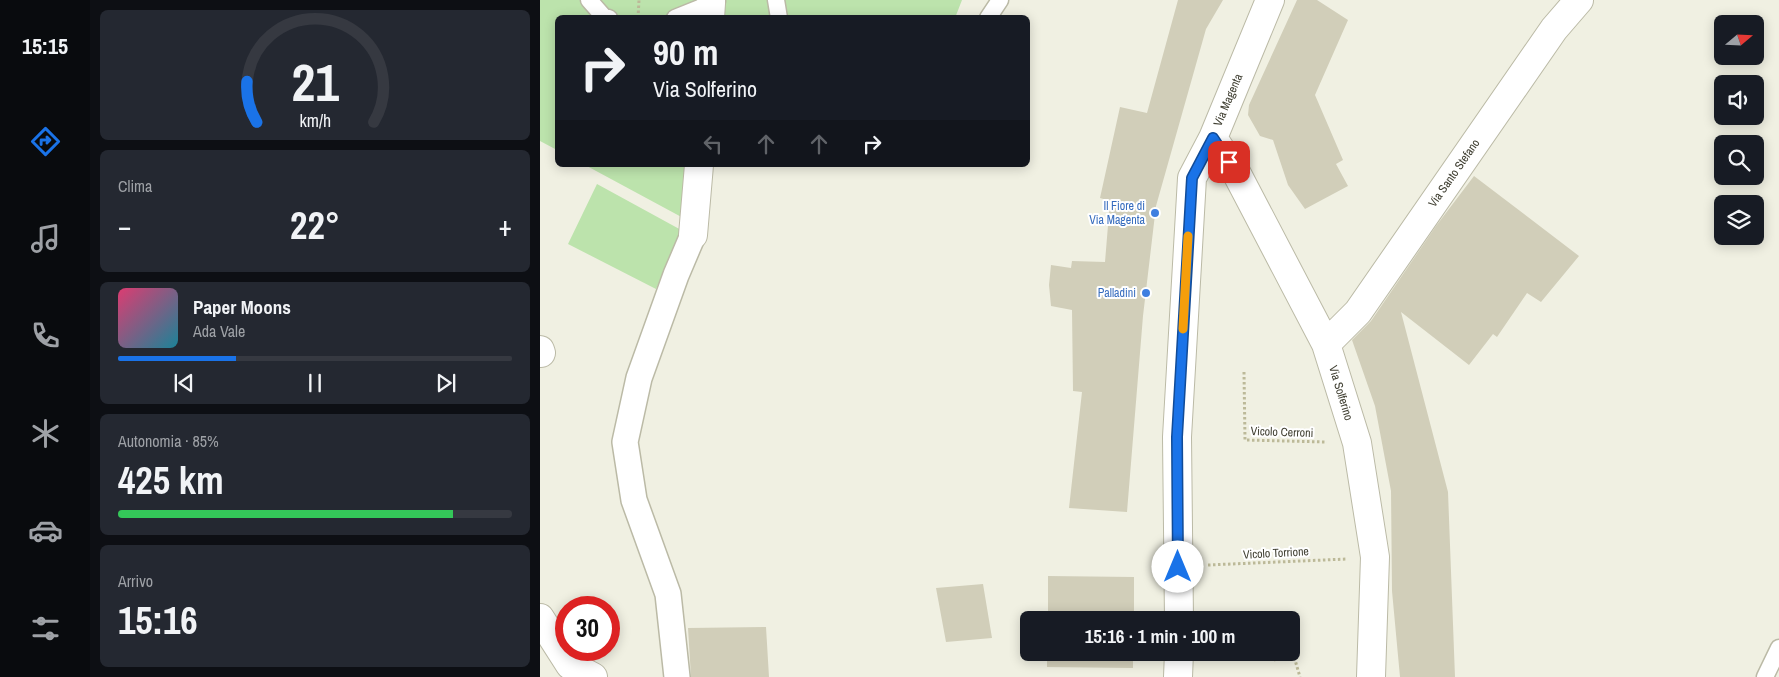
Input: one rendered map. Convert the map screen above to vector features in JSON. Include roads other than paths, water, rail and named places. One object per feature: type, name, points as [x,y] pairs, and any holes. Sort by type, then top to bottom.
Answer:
[{"type":"street","name":"Via Magenta","points":[[1179,611],[1177,437],[1192,178],[1213,138],[1270,0]]},
{"type":"street","name":"Via Santo Stefano","points":[[1326,344],[1358,312],[1554,29],[1579,0]]},
{"type":"street","name":"Via Solferino","points":[[1213,138],[1237,174],[1326,344],[1357,443],[1375,557],[1371,677]]},
{"type":"street","points":[[677,677],[668,594],[634,500],[625,442],[639,378],[676,275],[693,235],[698,167]]},
{"type":"street","points":[[540,618],[570,664],[593,677]]},
{"type":"street","points":[[1178,677],[1179,661]]},
{"type":"lane","points":[[589,0],[602,15]]},
{"type":"lane","points":[[776,0],[778,15]]},
{"type":"lane","points":[[990,15],[1000,0]]},
{"type":"lane","points":[[686,15],[714,7]]},
{"type":"lane","points":[[1765,677],[1779,648]]},
{"type":"place","name":"Il Fiore di Via Magenta","points":[[1155,213]]},
{"type":"place","name":"Palladini","points":[[1146,293]]}]
